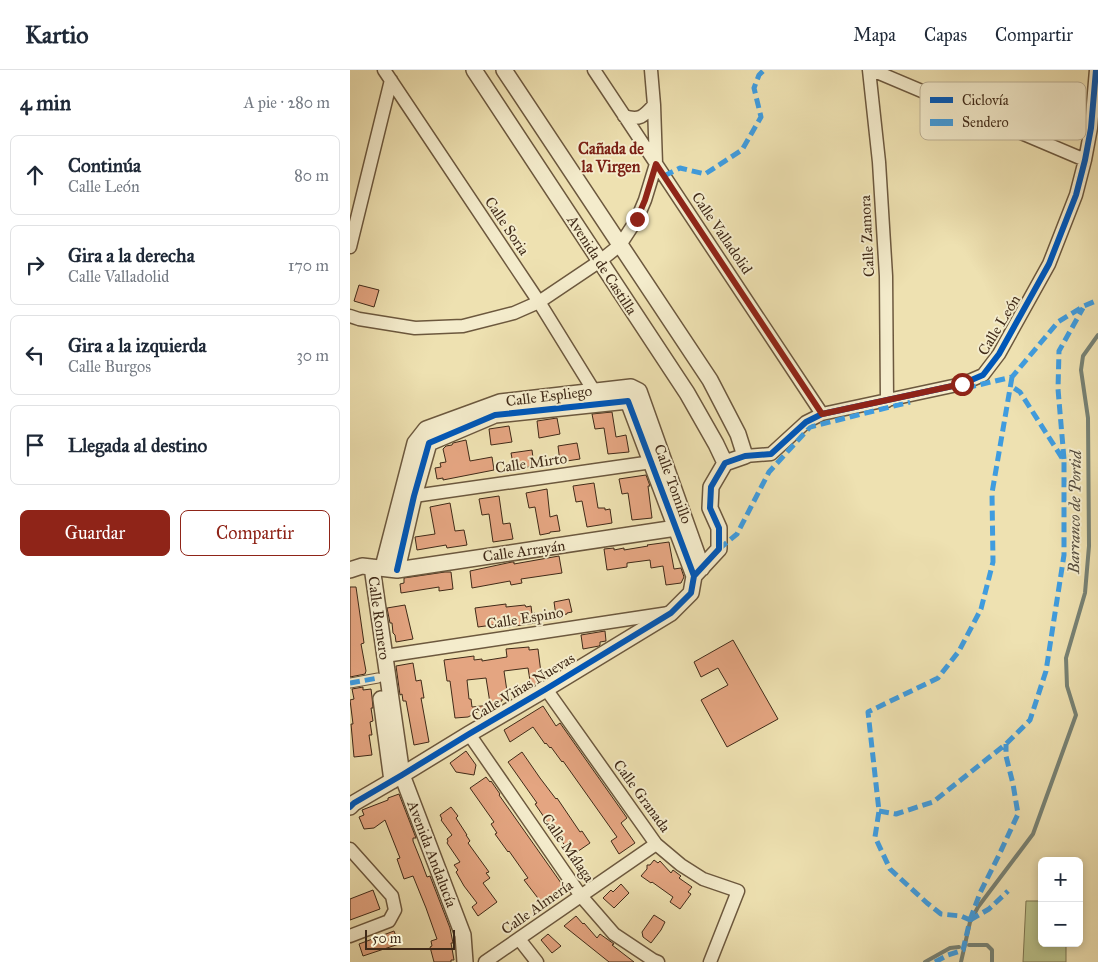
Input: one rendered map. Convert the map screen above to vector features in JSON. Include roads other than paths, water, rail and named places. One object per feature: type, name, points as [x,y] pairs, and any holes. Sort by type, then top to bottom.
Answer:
[{"type":"street","name":"Avenida de Castilla","points":[[474,70],[687,393],[725,463]]},
{"type":"street","name":"Avenida de Castilla","points":[[504,70],[710,380],[738,434],[745,456]]},
{"type":"street","name":"Calle Valladolid","points":[[594,70],[822,414]]},
{"type":"street","points":[[350,316],[415,328],[463,326],[514,313],[539,302],[600,261],[620,244],[637,219],[656,164],[651,70]]},
{"type":"street","points":[[871,70],[920,91]]},
{"type":"street","name":"Calle Zamora","points":[[871,70],[886,276],[887,401]]},
{"type":"street","name":"Calle León","points":[[725,463],[745,456],[771,454],[806,422],[822,414],[962,384],[983,374],[999,354],[1049,264],[1076,195],[1091,128],[1096,70]]},
{"type":"street","points":[[350,246],[387,75]]},
{"type":"street","name":"Calle Soria","points":[[387,75],[539,302],[596,397]]},
{"type":"street","points":[[624,116],[632,119],[641,118],[654,105]]},
{"type":"street","points":[[1037,140],[1085,160]]},
{"type":"street","name":"Calle Espliego","points":[[369,567],[408,495],[429,442],[495,415],[596,397],[634,396]]},
{"type":"street","name":"Calle Tomillo","points":[[634,396],[698,572]]},
{"type":"street","name":"Calle Mirto","points":[[408,495],[658,461]]},
{"type":"street","points":[[698,572],[719,549],[719,528],[710,508],[711,487],[725,463]]},
{"type":"street","name":"Calle Arrayán","points":[[369,567],[681,527]]},
{"type":"street","name":"Calle Romero","points":[[369,567],[385,656],[397,778]]},
{"type":"street","name":"Calle Romero","points":[[369,567],[378,678],[397,778]]},
{"type":"street","name":"Calle Viñas Nuevas","points":[[350,807],[671,613],[692,593],[698,572]]},
{"type":"street","name":"Calle Espino","points":[[385,656],[671,613]]},
{"type":"street","points":[[350,682],[378,678]]},
{"type":"street","name":"Calle Granada","points":[[546,689],[656,844],[703,880],[738,891],[710,962]]},
{"type":"street","name":"Calle Málaga","points":[[469,734],[582,896],[614,934],[658,962]]},
{"type":"street","name":"Avenida Andalucía","points":[[397,778],[463,935],[465,962]]},
{"type":"street","name":"Calle Almería","points":[[485,962],[656,844]]},
{"type":"street","points":[[350,849],[392,896],[395,910],[389,921],[350,936]]},
{"type":"street","points":[[519,939],[537,962]]},
{"type":"waterway","name":"Barranco de Portid","points":[[961,962],[970,922],[978,907],[1033,834],[1076,715],[1067,686],[1066,658],[1085,593],[1089,546],[1088,418],[1081,370],[1083,356],[1098,335]]},
{"type":"waterway","points":[[969,945],[987,945],[992,950],[992,962]]},
{"type":"waterway","points":[[925,962],[950,948],[959,947]]},
{"type":"district","name":"Cañada de la Virgen","points":[[611,157]]}]
